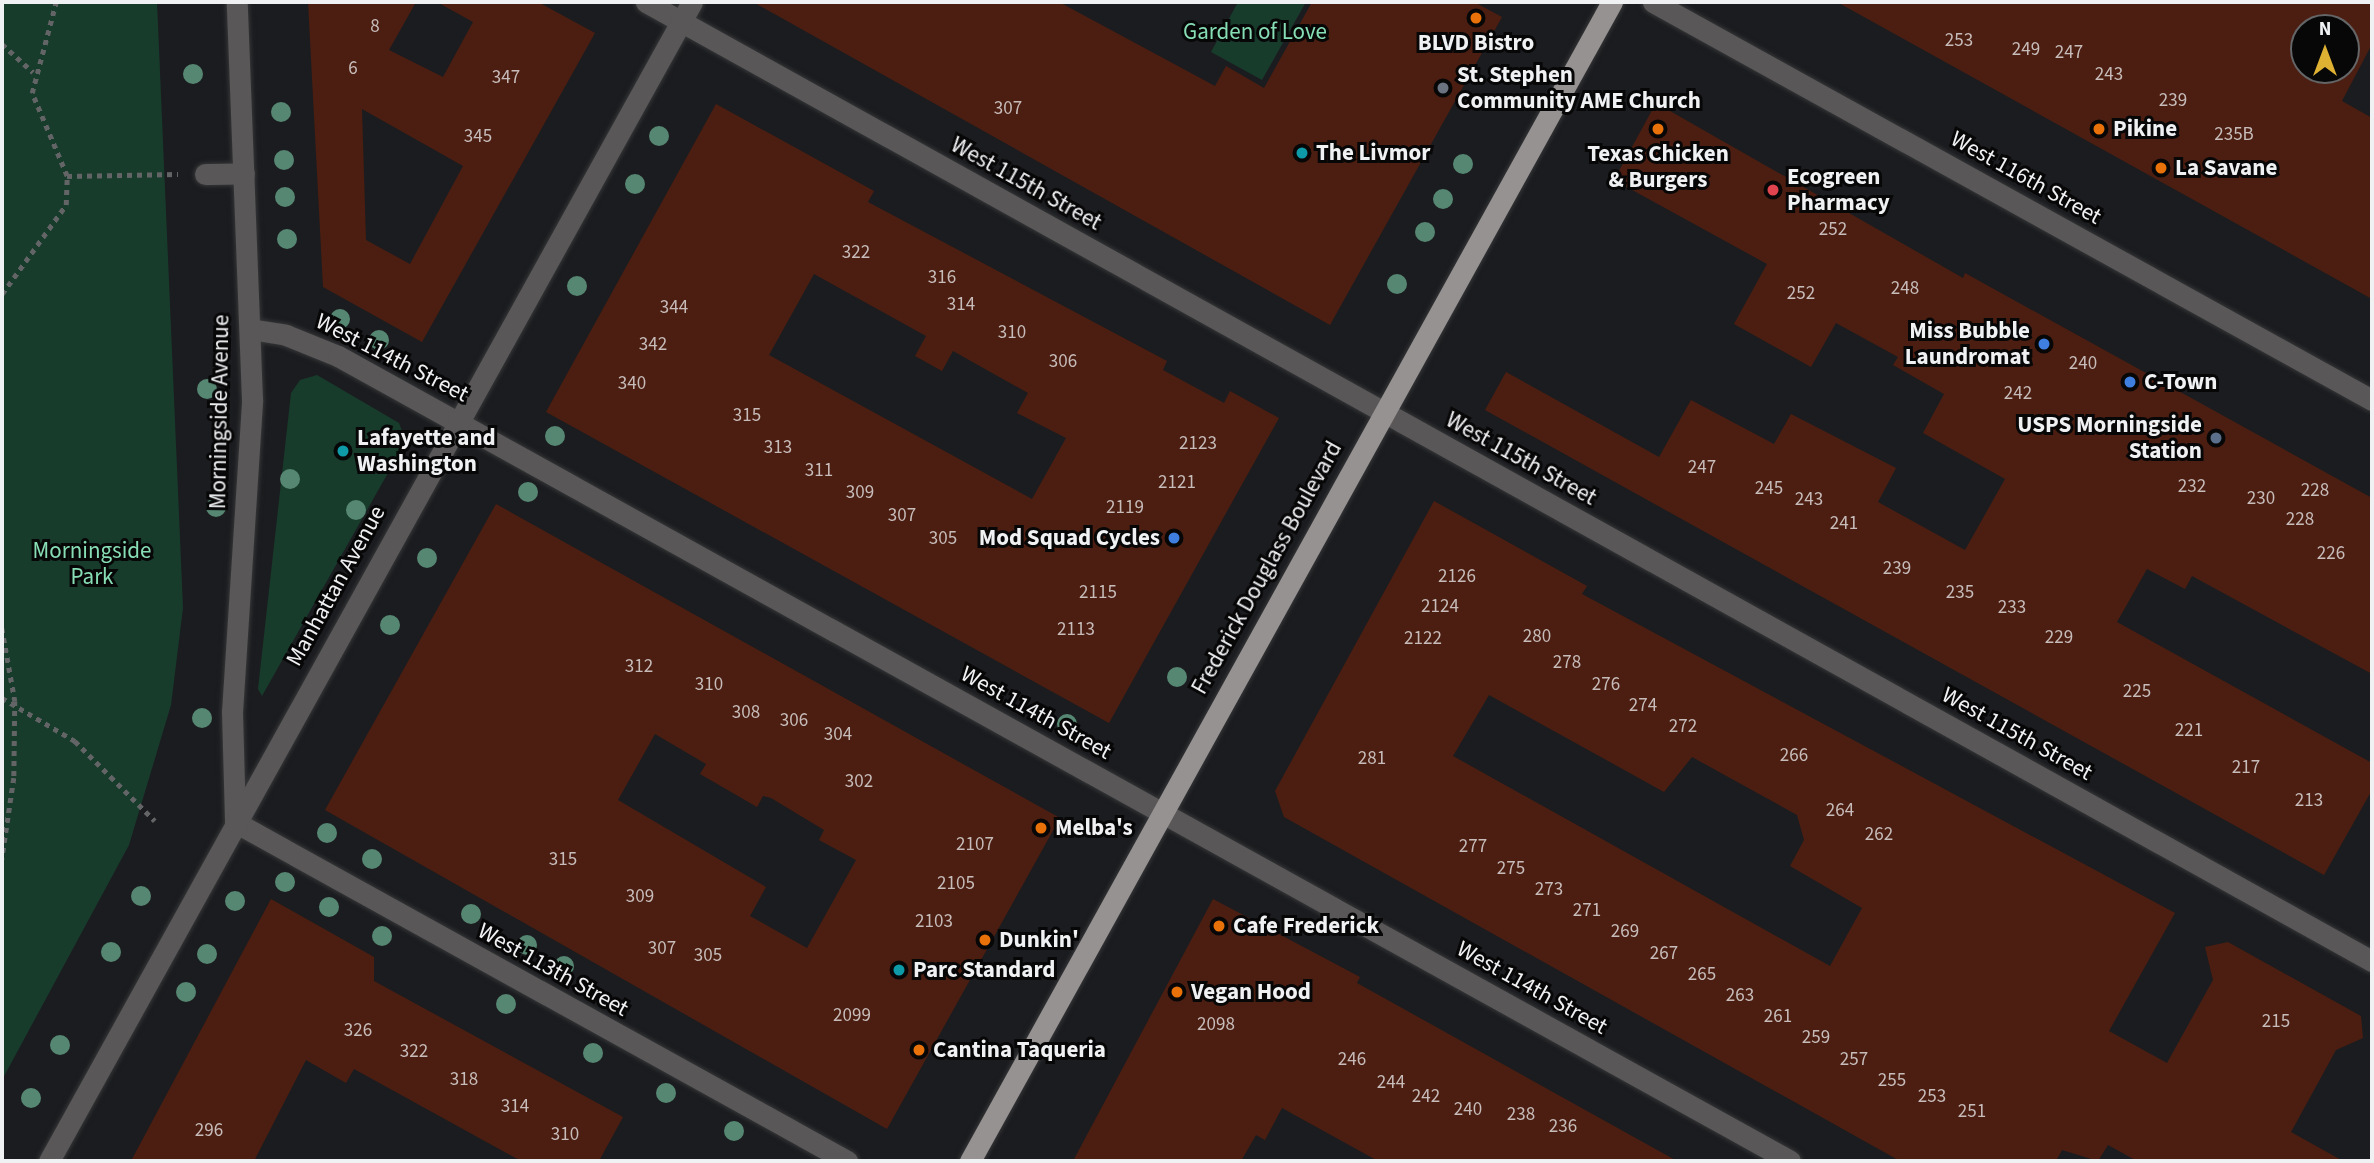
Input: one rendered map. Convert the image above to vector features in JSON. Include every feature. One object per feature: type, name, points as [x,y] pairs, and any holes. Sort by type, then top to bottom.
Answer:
[{"type":"main road","name":"Frederick Douglass Boulevard","points":[[970,1161],[1612,2]]},
{"type":"street","name":"Morningside Avenue","points":[[235,822],[232,712],[252,400],[237,2]]},
{"type":"street","name":"West 115th Street","points":[[646,2],[2372,961]]},
{"type":"street","name":"Manhattan Avenue","points":[[49,1161],[457,421],[692,2]]},
{"type":"street","name":"West 116th Street","points":[[1653,2],[2372,400]]},
{"type":"street","points":[[195,174],[244,173]]},
{"type":"street","name":"West 114th Street","points":[[250,329],[323,347],[1790,1161]]},
{"type":"street","name":"West 113th Street","points":[[235,822],[847,1161]]},
{"type":"path","points":[[2,294],[63,217],[67,176],[32,96],[33,72],[56,2]]},
{"type":"path","points":[[2,44],[33,72]]},
{"type":"path","points":[[67,176],[195,174]]},
{"type":"path","points":[[2,628],[15,701],[13,790],[2,859]]},
{"type":"path","points":[[2,698],[15,701],[75,741],[155,821]]},
{"type":"green space","name":"Morningside Park","points":[[2,2],[157,2],[183,608],[171,705],[129,845],[2,1080]]},
{"type":"green space","name":"Garden of Love","points":[[1238,2],[1306,2],[1262,80],[1211,52]]},
{"type":"green space","points":[[317,375],[399,423],[406,441],[262,696],[258,689],[291,393],[300,380]]},
{"type":"building","points":[[308,2],[416,2],[389,50],[443,77],[473,22],[437,2],[538,2],[595,33],[422,342],[323,287]],"holes":[[[362,109],[463,166],[410,264],[366,240]]]},
{"type":"building","points":[[753,2],[1059,2],[1215,86],[1226,66],[1264,88],[1312,2],[1474,2],[1502,17],[1330,325]]},
{"type":"building","points":[[1837,2],[2372,2],[2372,44],[2360,67],[2360,14],[2290,14],[2290,84],[2351,84],[2342,101],[2372,118],[2372,299]]},
{"type":"building","points":[[1656,103],[1963,278],[1965,273],[2372,498],[2372,674],[2192,576],[2185,589],[2147,569],[2117,622],[2372,763],[2372,790],[2324,875],[1485,410],[1506,372],[1659,457],[1691,400],[1774,444],[1791,414],[1896,468],[1878,502],[1965,550],[2005,479],[1923,433],[1944,394],[1893,365],[1898,357],[1836,323],[1811,367],[1734,324],[1767,264],[1614,180]]},
{"type":"building","points":[[716,104],[874,191],[868,202],[1167,361],[1163,370],[1224,403],[1230,391],[1279,418],[1109,723],[546,412]],"holes":[[[814,274],[926,336],[915,356],[942,371],[953,351],[1028,393],[1017,413],[1066,438],[1032,499],[769,355]]]},
{"type":"building","points":[[1434,501],[1587,586],[1582,594],[2175,913],[2109,1031],[2167,1063],[2213,980],[2205,947],[2228,942],[2361,1016],[2363,1038],[2336,1050],[2291,1132],[2343,1161],[2137,1161],[2108,1145],[2098,1161],[2062,1150],[2056,1161],[1900,1161],[1284,817],[1275,791]],"holes":[[[1489,695],[1664,792],[1692,757],[1797,815],[1804,840],[1790,866],[1862,908],[1830,966],[1453,756]]]},
{"type":"building","points":[[496,504],[1060,818],[887,1129],[325,810]],"holes":[[[655,734],[706,764],[700,774],[757,807],[763,796],[771,798],[824,830],[819,840],[856,860],[807,948],[750,916],[766,887],[618,800]]]},
{"type":"building","points":[[271,899],[374,957],[374,981],[623,1117],[599,1161],[521,1161],[354,1069],[346,1083],[306,1060],[254,1161],[131,1161]]},
{"type":"building","points":[[1213,899],[1360,977],[1357,983],[1677,1161],[1378,1161],[1282,1108],[1265,1140],[1256,1135],[1241,1161],[1073,1161]]},
{"type":"place","name":"BLVD Bistro","points":[[1476,18]]},
{"type":"place","name":"St. Stephen Community AME Church","points":[[1443,88]]},
{"type":"place","name":"Texas Chicken & Burgers","points":[[1658,129]]},
{"type":"place","name":"Pikine","points":[[2099,129]]},
{"type":"place","name":"The Livmor","points":[[1302,153]]},
{"type":"place","name":"La Savane","points":[[2161,168]]},
{"type":"place","name":"Ecogreen Pharmacy","points":[[1773,190]]},
{"type":"place","name":"Miss Bubble Laundromat","points":[[2044,344]]},
{"type":"place","name":"C-Town","points":[[2130,382]]},
{"type":"place","name":"USPS Morningside Station","points":[[2216,438]]},
{"type":"place","name":"Lafayette and Washington","points":[[343,451]]},
{"type":"place","name":"Mod Squad Cycles","points":[[1174,538]]},
{"type":"place","name":"Melba's","points":[[1041,828]]},
{"type":"place","name":"Cafe Frederick","points":[[1219,926]]},
{"type":"place","name":"Dunkin'","points":[[985,940]]},
{"type":"place","name":"Parc Standard","points":[[899,970]]},
{"type":"place","name":"Vegan Hood","points":[[1177,992]]},
{"type":"place","name":"Cantina Taqueria","points":[[919,1050]]}]
